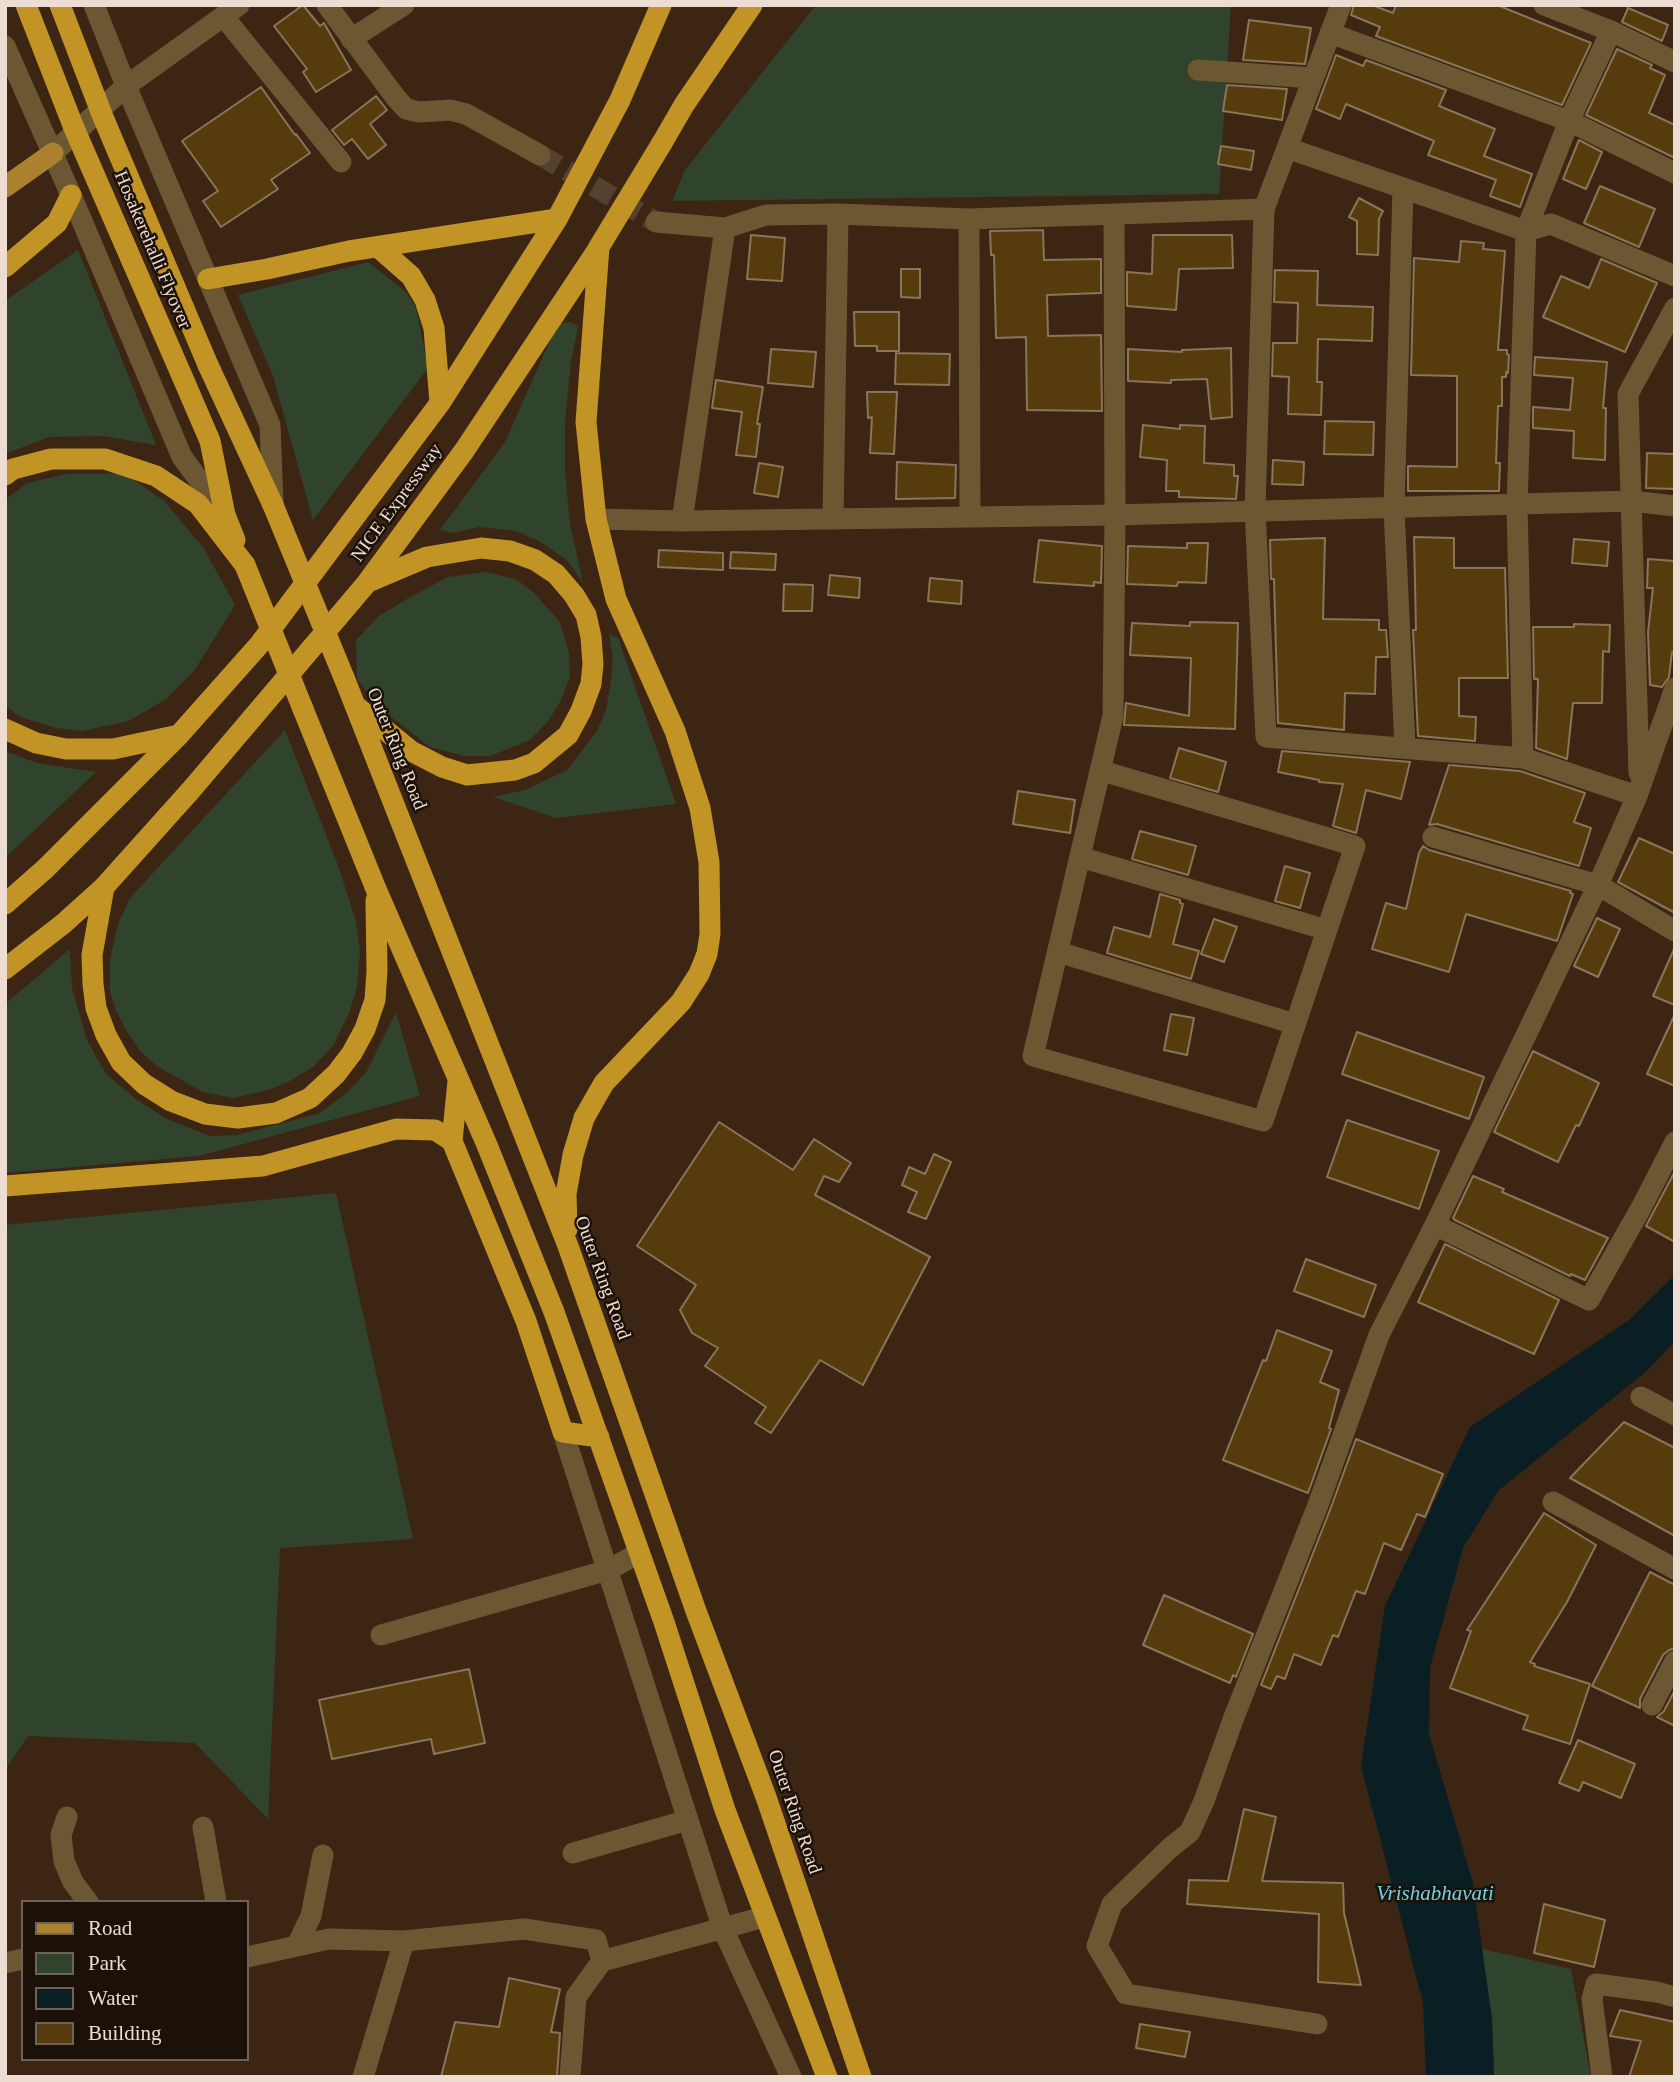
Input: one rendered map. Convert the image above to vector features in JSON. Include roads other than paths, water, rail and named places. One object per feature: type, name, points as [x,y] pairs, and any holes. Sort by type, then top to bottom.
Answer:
[{"type":"highway","name":"Hosakerehalli Flyover","points":[[26,5],[74,128],[210,442],[225,515]]},
{"type":"highway","name":"Hosakerehalli Flyover","points":[[60,5],[103,117],[208,365],[273,506]]},
{"type":"highway","name":"NICE Expressway","points":[[5,904],[45,869],[179,735],[259,645],[440,403],[557,219],[620,100],[661,5]]},
{"type":"highway","name":"NICE Expressway","points":[[5,969],[63,924],[104,887],[191,790],[366,584],[464,451],[599,247],[662,142],[752,5]]},
{"type":"highway","points":[[5,267],[57,223],[71,195]]},
{"type":"highway","points":[[208,279],[378,247],[557,219]]},
{"type":"highway","points":[[378,247],[411,276],[425,300],[434,328],[440,403]]},
{"type":"highway","points":[[568,1246],[566,1194],[584,1118],[604,1083],[681,1002],[699,974],[707,954],[710,934],[709,862],[700,808],[674,731],[616,599],[596,519],[586,422],[599,247]]},
{"type":"highway","points":[[5,475],[13,469],[51,458],[105,459],[156,476],[198,504],[245,565]]},
{"type":"highway","name":"Outer Ring Road","points":[[273,506],[568,1246],[692,1598],[766,1797],[862,2077]]},
{"type":"highway","points":[[225,515],[376,889],[554,1312],[639,1552],[725,1810],[827,2077]]},
{"type":"highway","points":[[354,704],[401,743],[442,767],[467,775],[515,770],[534,763],[568,735],[591,684],[593,664],[591,636],[575,596],[556,574],[535,560],[510,551],[481,548],[426,557],[366,584]]},
{"type":"highway","points":[[582,608],[616,599]]},
{"type":"highway","points":[[5,729],[36,743],[66,749],[113,749],[179,735]]},
{"type":"highway","points":[[104,887],[93,955],[93,984],[96,1008],[121,1062],[144,1084],[171,1101],[205,1114],[238,1118],[276,1113],[310,1098],[336,1074],[352,1053],[365,1029],[374,1000],[377,971],[376,889]]},
{"type":"highway","points":[[458,1079],[453,1141],[526,1321],[563,1432],[598,1437]]},
{"type":"highway","points":[[5,1186],[263,1166],[396,1129],[435,1130],[453,1141]]},
{"type":"main road","points":[[5,187],[52,153]]},
{"type":"street","points":[[94,5],[270,425],[273,506]]},
{"type":"street","points":[[327,5],[407,109],[419,113],[450,110],[466,114],[540,155]]},
{"type":"street","points":[[352,39],[404,5]]},
{"type":"street","points":[[1341,5],[1264,209],[1255,510],[1265,737],[1523,758],[1638,791]]},
{"type":"street","points":[[1544,5],[1672,56]]},
{"type":"street","points":[[52,153],[126,86],[231,11],[341,162]]},
{"type":"street","points":[[1523,758],[1517,506],[1526,230],[1569,121],[1611,31]]},
{"type":"street","points":[[1330,33],[1569,121],[1675,173]]},
{"type":"street","points":[[6,48],[182,457],[225,515]]},
{"type":"street","points":[[1198,70],[1313,78]]},
{"type":"street","points":[[1287,148],[1526,230],[1551,224],[1675,276]]},
{"type":"street","points":[[1403,188],[1394,509],[1405,747]]},
{"type":"street","points":[[656,222],[725,228],[766,215],[969,219],[1264,209]]},
{"type":"street","points":[[1109,773],[1355,846],[1262,1121],[1033,1056],[1113,716],[1114,214]]},
{"type":"street","points":[[833,519],[838,215]]},
{"type":"street","points":[[969,219],[970,517]]},
{"type":"street","points":[[682,521],[725,228]]},
{"type":"street","points":[[1638,791],[1628,394],[1675,308]]},
{"type":"street","points":[[596,519],[682,521],[1115,515],[1631,501],[1675,506]]},
{"type":"street","points":[[1317,2024],[1126,1994],[1097,1946],[1112,1904],[1189,1832],[1194,1822],[1318,1506],[1380,1335],[1436,1226],[1598,885],[1638,791],[1666,739],[1675,688]]},
{"type":"street","points":[[1433,837],[1598,885],[1675,931]]},
{"type":"street","points":[[1080,857],[1327,930]]},
{"type":"street","points":[[1058,952],[1295,1024]]},
{"type":"street","points":[[1436,1226],[1589,1300],[1675,1142]]},
{"type":"street","points":[[1641,1397],[1675,1415]]},
{"type":"street","points":[[563,1432],[723,1929],[791,2077]]},
{"type":"street","points":[[1553,1502],[1675,1569]]},
{"type":"street","points":[[381,1635],[608,1570],[639,1552]]},
{"type":"street","points":[[1652,1705],[1675,1661]]},
{"type":"street","points":[[68,1817],[61,1835],[64,1861],[73,1882],[86,1900]]},
{"type":"street","points":[[573,1853],[688,1820]]},
{"type":"street","points":[[202,1827],[216,1900]]},
{"type":"street","points":[[297,1945],[311,1916],[323,1855]]},
{"type":"street","points":[[570,2077],[576,1997],[602,1961],[764,1917]]},
{"type":"street","points":[[248,1957],[330,1939],[404,1941],[524,1928],[596,1940],[602,1961]]},
{"type":"street","points":[[363,2077],[404,1941]]},
{"type":"street","points":[[1602,2077],[1592,1998],[1596,1984],[1675,1997]]},
{"type":"water","name":"Vrishabhavati","points":[[1675,1275],[1675,1341],[1648,1370],[1498,1491],[1463,1548],[1430,1668],[1429,1734],[1473,1883],[1492,2019],[1494,2077],[1426,2077],[1423,2003],[1361,1766],[1385,1606],[1470,1427],[1629,1320]]},
{"type":"tunnel","points":[[540,155],[656,222]]}]
